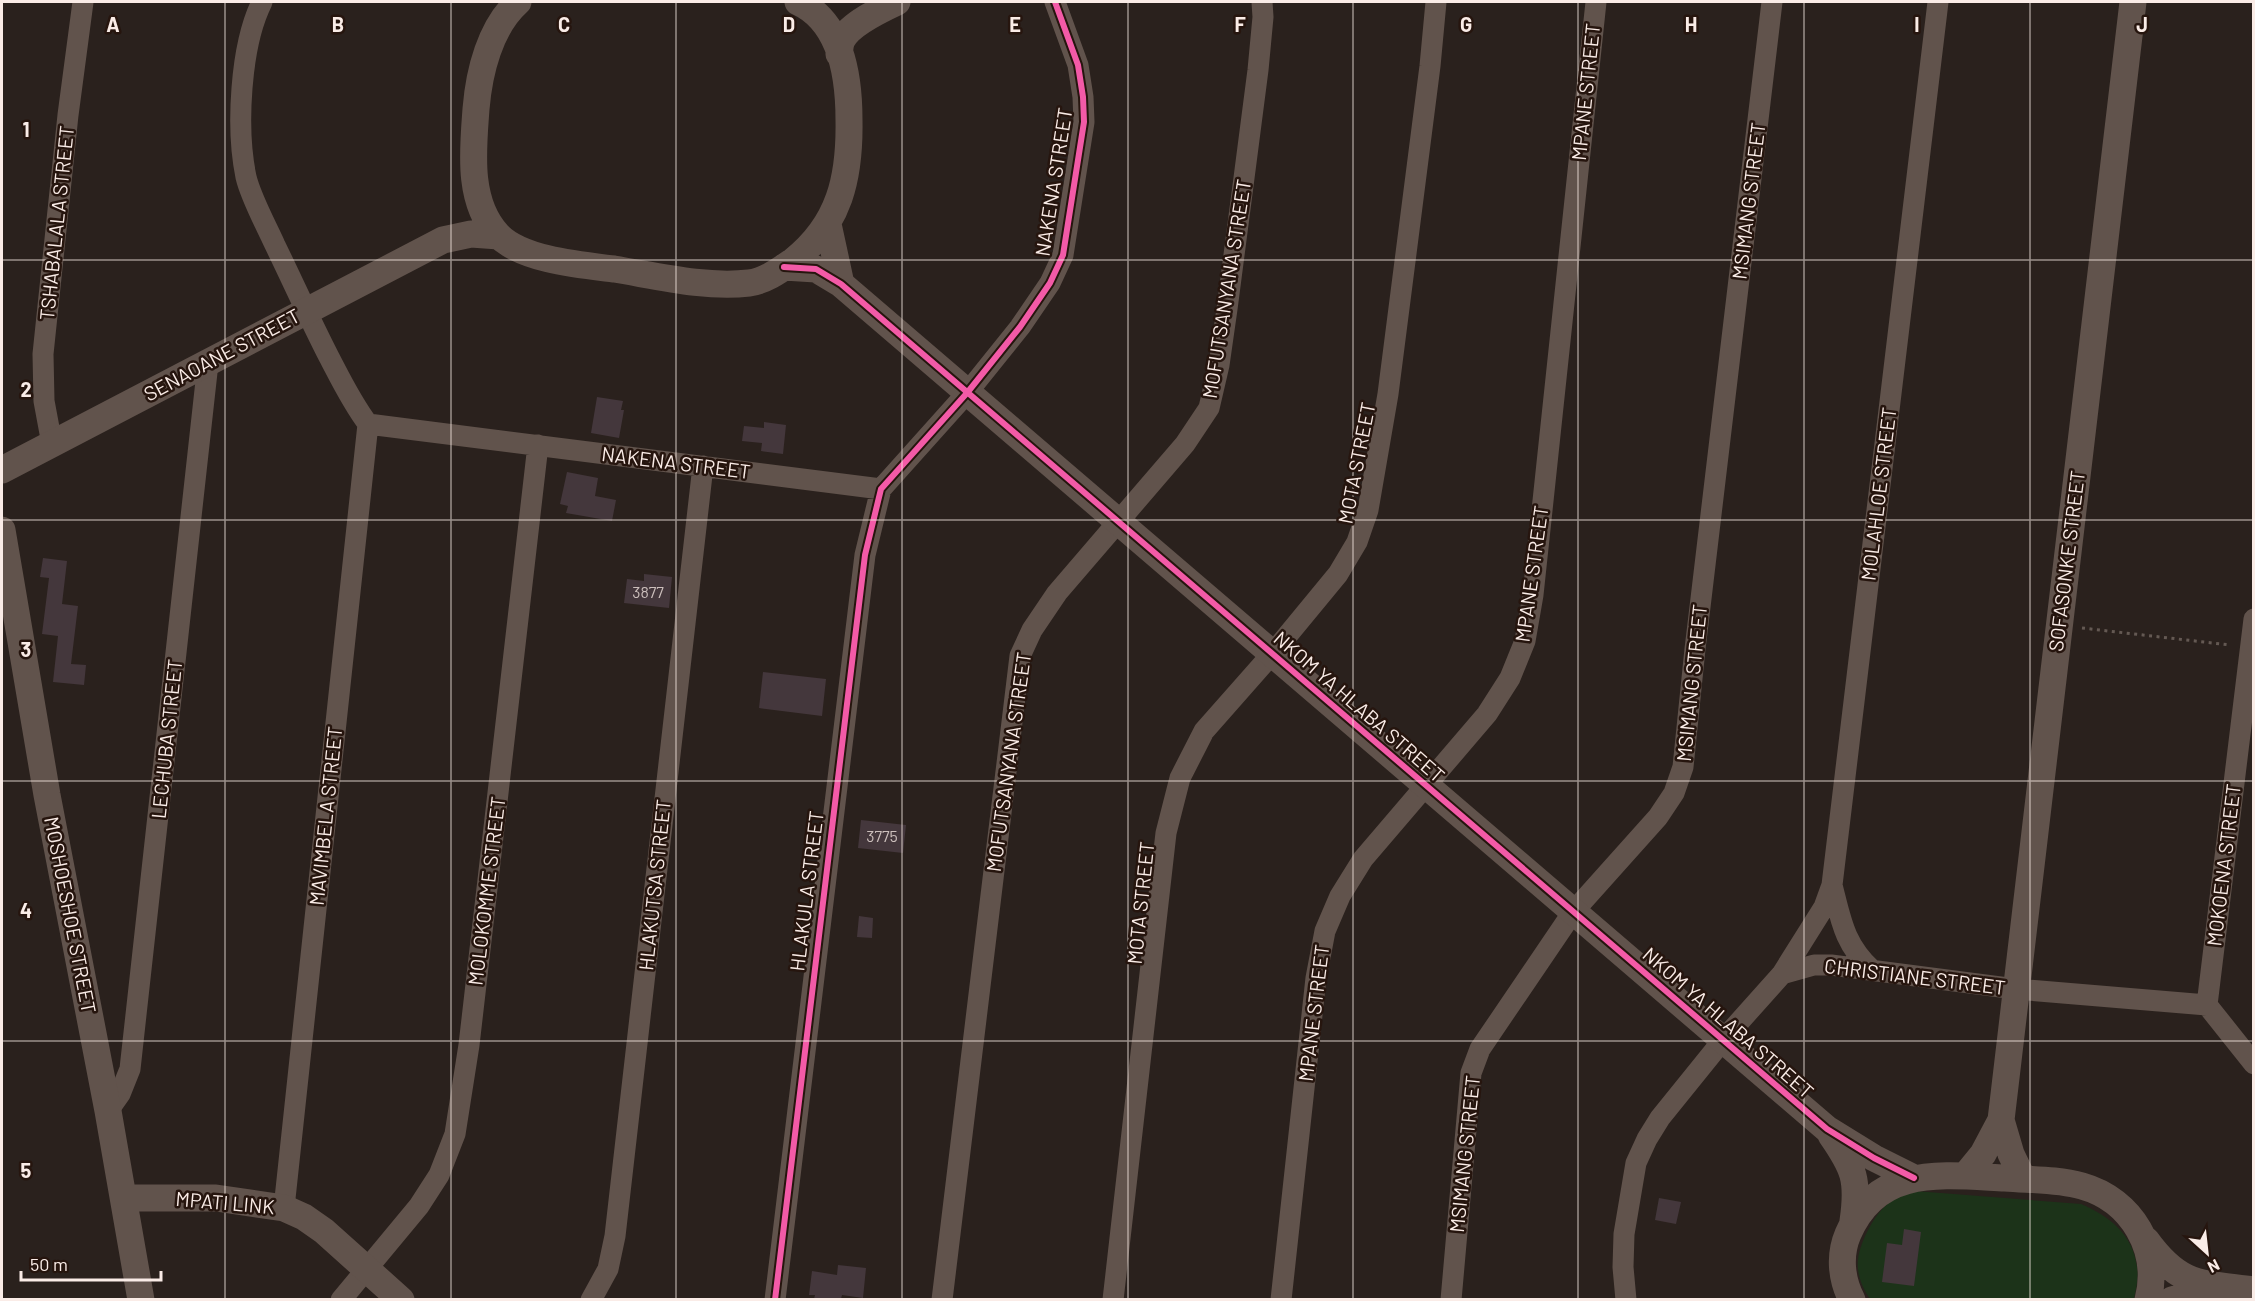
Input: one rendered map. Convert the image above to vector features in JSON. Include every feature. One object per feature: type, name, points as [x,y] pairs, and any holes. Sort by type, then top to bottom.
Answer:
[{"type":"street","name":"TSHABALALA STREET","points":[[52,444],[44,401],[43,354],[68,115],[83,2]]},
{"type":"street","points":[[262,2],[256,13],[248,41],[241,106],[242,148],[247,180],[306,311],[354,406],[368,424]]},
{"type":"street","points":[[518,2],[496,12],[477,97],[474,165],[477,198],[499,236],[523,250],[554,261],[693,281],[731,284],[752,283],[784,267],[816,240],[828,224],[840,197],[849,151],[849,94],[845,69],[831,32],[808,8]]},
{"type":"street","points":[[839,54],[844,36],[873,14],[897,2]]},
{"type":"street","name":"NAKENA STREET","points":[[368,424],[881,489],[967,393],[1020,327],[1050,283],[1064,255],[1083,122],[1083,97],[1078,65],[1055,2]]},
{"type":"street","name":"MOFUTSANYANA STREET","points":[[942,1299],[1020,656],[1032,630],[1057,593],[1185,444],[1209,408],[1219,365],[1230,286],[1258,70],[1263,17],[1262,2]]},
{"type":"street","name":"MOTA STREET","points":[[1113,1299],[1166,833],[1180,778],[1204,731],[1338,574],[1357,542],[1368,510],[1388,393],[1430,66],[1436,2]]},
{"type":"street","name":"MPANE STREET","points":[[1281,1299],[1316,978],[1325,931],[1340,896],[1363,859],[1487,714],[1510,678],[1525,641],[1533,596],[1596,2]]},
{"type":"street","name":"MSIMANG STREET","points":[[1451,1299],[1471,1073],[1475,1060],[1488,1036],[1573,912],[1658,817],[1674,794],[1683,767],[1696,637],[1772,2]]},
{"type":"street","name":"MOLAHLOE STREET","points":[[1782,974],[1824,907],[1832,885],[1938,2]]},
{"type":"street","name":"SOFASONKE STREET","points":[[1965,1176],[1983,1155],[2001,1120],[2133,2]]},
{"type":"street","points":[[808,8],[851,19],[873,14]]},
{"type":"street","name":"SENAOANE STREET","points":[[443,240],[466,215],[477,198]]},
{"type":"street","points":[[828,224],[841,284]]},
{"type":"street","name":"SENAOANE STREET","points":[[2,471],[443,240],[471,234],[499,236]]},
{"type":"street","name":"NKOM YA HLABA STREET","points":[[784,267],[816,268],[841,284],[1827,1129],[1874,1158],[1914,1178]]},
{"type":"street","name":"LECHUBA STREET","points":[[108,1111],[120,1094],[130,1069],[208,363]]},
{"type":"street","name":"MAVIMBELA STREET","points":[[284,1208],[368,424]]},
{"type":"street","name":"MOLOKOMME STREET","points":[[341,1299],[419,1206],[439,1175],[455,1134],[469,1045],[538,445]]},
{"type":"street","name":"HLAKUTSA STREET","points":[[591,1299],[609,1269],[615,1236],[703,466]]},
{"type":"street","name":"HLAKULA STREET","points":[[775,1299],[865,555],[881,489]]},
{"type":"street","name":"MOSHOESHOE STREET","points":[[2,530],[47,795],[108,1111],[141,1299]]},
{"type":"street","name":"MOKOENA STREET","points":[[2207,1005],[2253,619]]},
{"type":"street","points":[[1832,885],[1848,941],[1858,957],[1872,970]]},
{"type":"street","name":"CHRISTIANE STREET","points":[[1782,974],[1814,965],[1872,970],[2016,989],[2207,1005]]},
{"type":"street","points":[[1626,1299],[1623,1267],[1624,1234],[1636,1163],[1647,1139],[1660,1118],[1722,1040],[1782,974]]},
{"type":"street","points":[[2207,1005],[2253,1064]]},
{"type":"street","name":"SOFASONKE STREET","points":[[2001,1120],[2011,1154],[2023,1179]]},
{"type":"street","name":"NKOM YA HLABA STREET","points":[[1827,1129],[1850,1162],[1857,1196],[1853,1221]]},
{"type":"street","points":[[1846,1293],[1842,1262],[1844,1244],[1858,1211],[1869,1199],[1883,1189],[1914,1178],[1965,1176],[2042,1179],[2083,1186],[2119,1205],[2168,1267],[2181,1276],[2220,1286],[2253,1290]]},
{"type":"street","name":"MPATI LINK","points":[[124,1198],[216,1198],[284,1208],[304,1217],[324,1231],[401,1299]]},
{"type":"street","points":[[2141,1233],[2148,1248],[2151,1264],[2148,1299]]},
{"type":"street","points":[[2172,1299],[2220,1286]]},
{"type":"path","points":[[2059,625],[2250,648]]},
{"type":"green space","points":[[1915,1191],[2081,1204],[2101,1214],[2125,1236],[2135,1255],[2138,1271],[2134,1299],[1871,1300],[1858,1270],[1862,1244],[1875,1218],[1887,1205],[1898,1197]]},
{"type":"building","points":[[597,397],[623,401],[621,410],[624,410],[619,438],[591,433]]},
{"type":"building","points":[[764,422],[786,425],[783,454],[761,451],[762,443],[742,441],[744,426],[764,428]]},
{"type":"building","points":[[567,472],[598,478],[595,496],[616,500],[612,521],[566,513],[568,506],[560,504]]},
{"type":"building","points":[[43,558],[67,561],[62,604],[78,606],[71,664],[86,665],[84,685],[53,682],[58,636],[42,634],[49,578],[40,577]]},
{"type":"building","points":[[644,574],[672,577],[669,608],[624,603],[627,579],[644,581]]},
{"type":"building","points":[[763,672],[826,679],[822,716],[759,708]]},
{"type":"building","points":[[861,820],[906,825],[903,853],[858,848]]},
{"type":"building","points":[[859,916],[873,918],[872,938],[857,937]]},
{"type":"building","points":[[1659,1198],[1681,1202],[1676,1224],[1655,1220]]},
{"type":"building","points":[[1904,1229],[1921,1232],[1914,1286],[1882,1282],[1887,1243],[1902,1245]]},
{"type":"building","points":[[838,1265],[866,1268],[863,1298],[842,1295],[841,1299],[814,1299],[815,1295],[809,1295],[812,1271],[837,1275]]},
{"type":"cycle path","points":[[775,1300],[865,555],[881,489],[967,393],[1020,327],[1050,283],[1063,255],[1084,122],[1078,65],[1055,2]]},
{"type":"cycle path","points":[[784,267],[816,269],[841,284],[1827,1129],[1874,1158],[1914,1178]]}]
